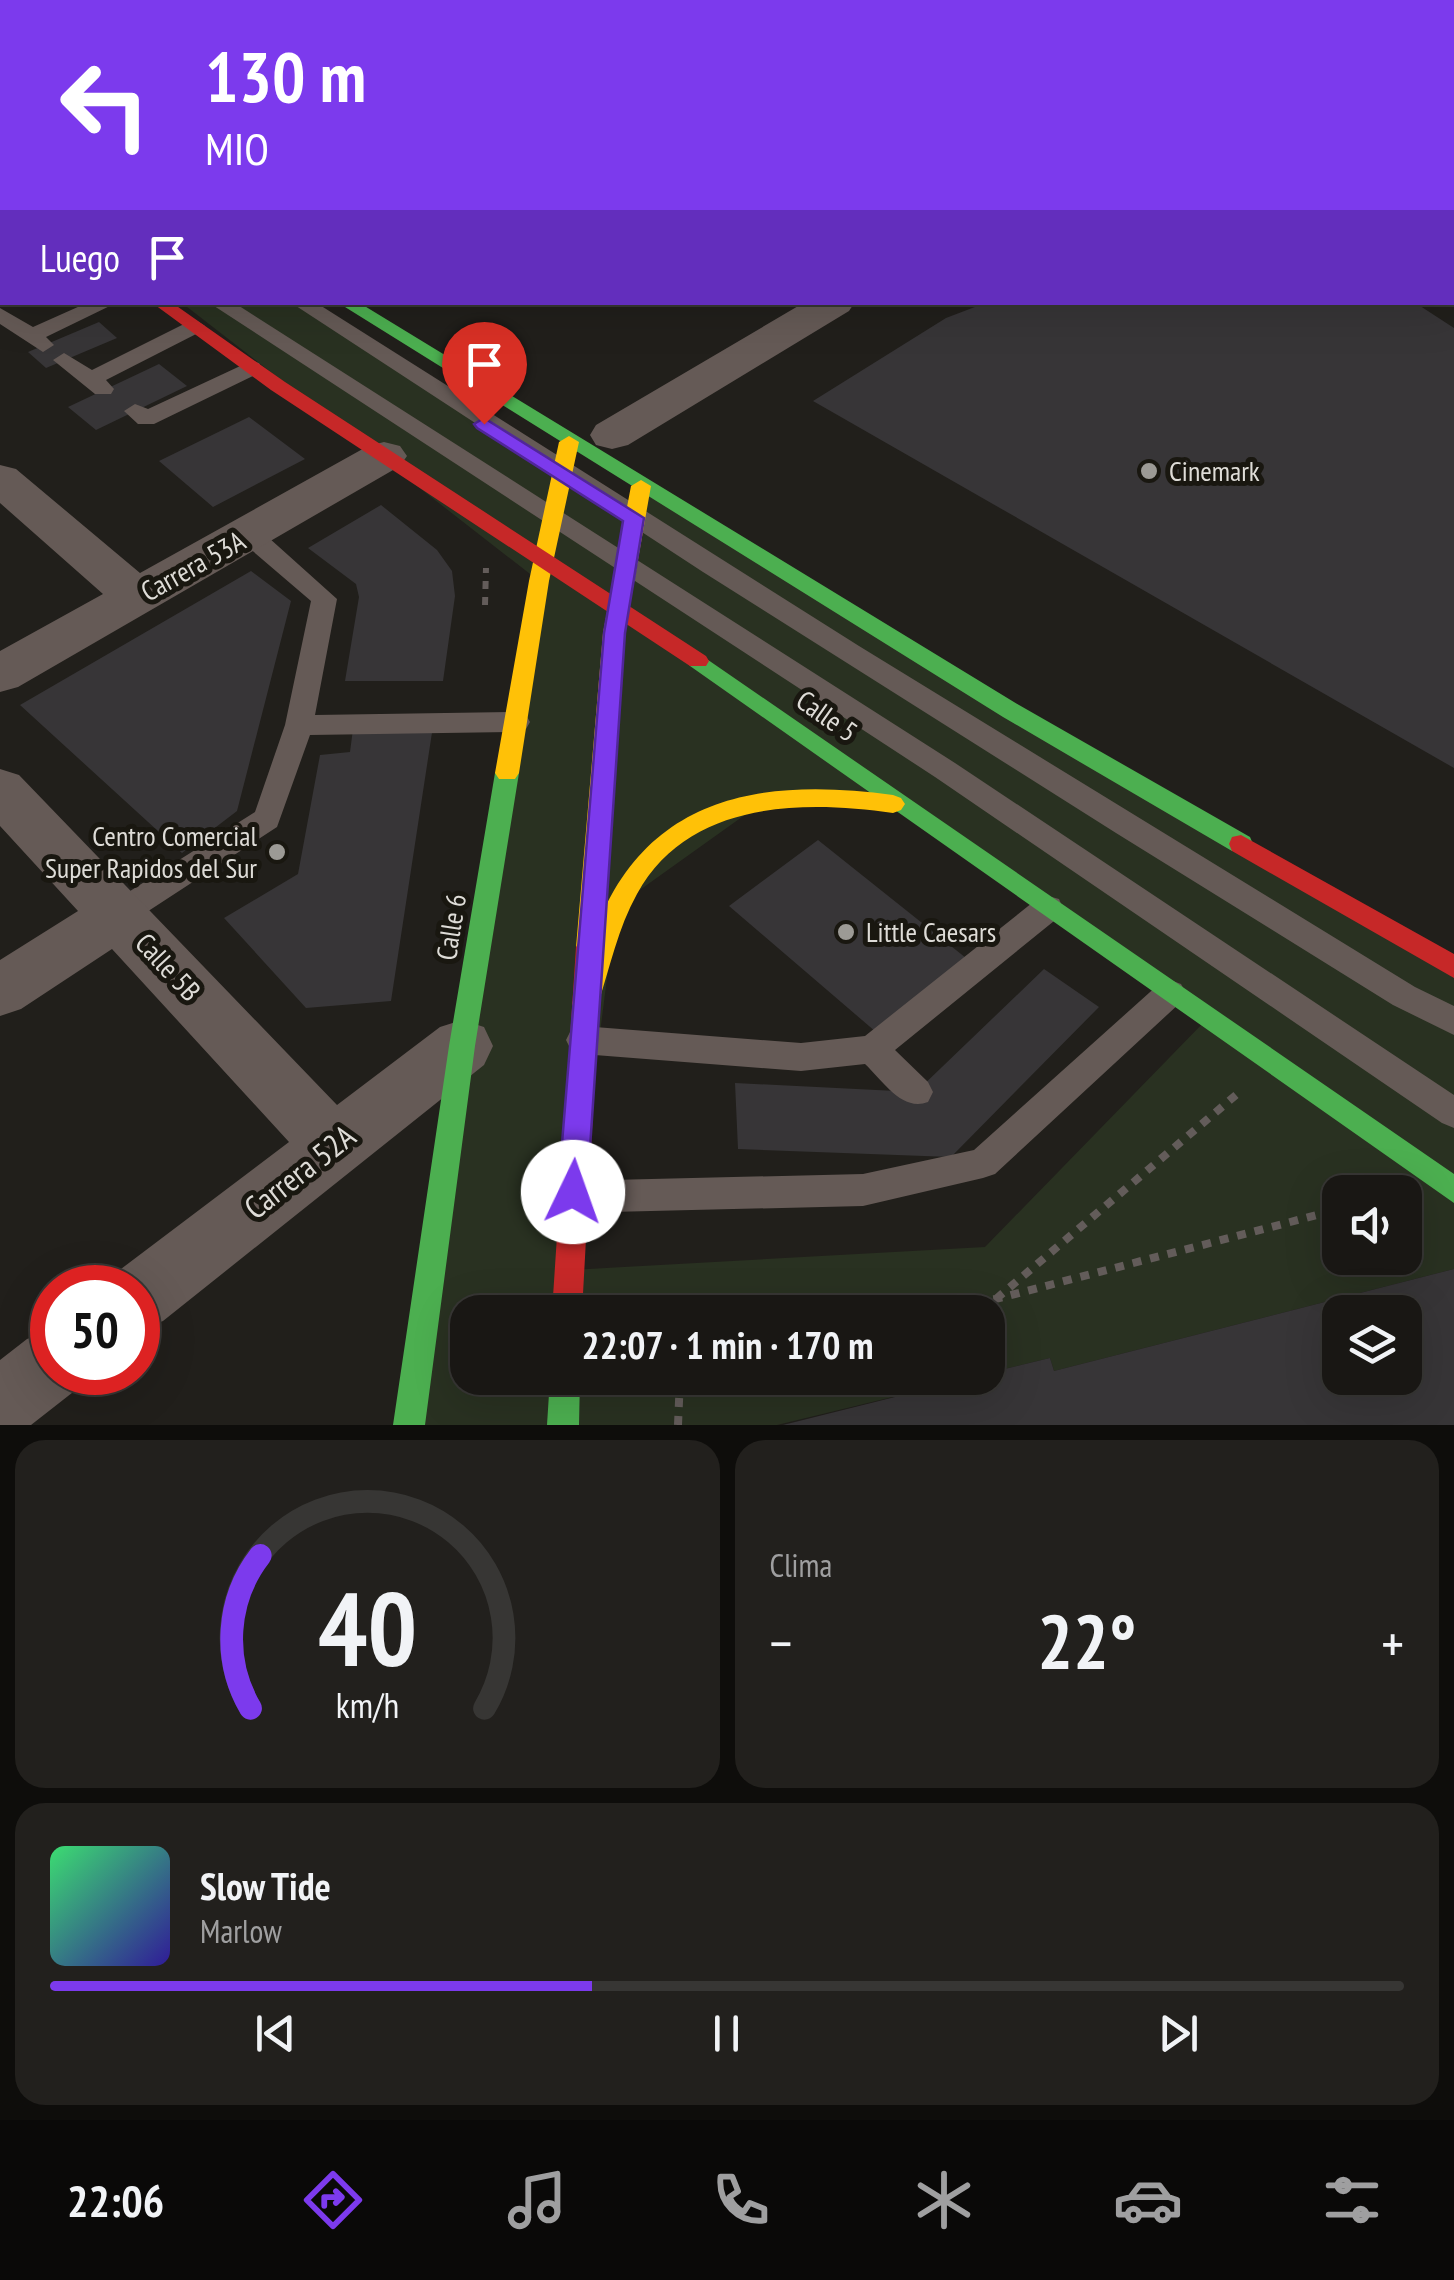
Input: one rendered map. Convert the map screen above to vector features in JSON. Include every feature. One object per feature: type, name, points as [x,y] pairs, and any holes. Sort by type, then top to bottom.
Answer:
[{"type":"main road","name":"Calle 5","points":[[163,305],[251,368],[618,607],[1454,1190]]},
{"type":"main road","points":[[349,305],[1010,711],[1454,967]]},
{"type":"main road","name":"Calle 6","points":[[408,1425],[462,1046],[544,559],[569,442]]},
{"type":"main road","points":[[568,1295],[582,1040],[618,607],[641,486]]},
{"type":"main road","points":[[585,1004],[616,907],[641,868],[676,836],[719,812],[770,798],[813,793],[858,796],[904,807]]},
{"type":"main road","points":[[563,1425],[564,1395]]},
{"type":"street","points":[[612,435],[830,305]]},
{"type":"street","name":"Carrera 53A","points":[[0,674],[384,456]]},
{"type":"street","points":[[0,479],[137,597]]},
{"type":"street","name":"Calle 5B","points":[[0,790],[334,1146]]},
{"type":"street","points":[[0,991],[119,914]]},
{"type":"street","name":"Carrera 52A","points":[[160,1281],[462,1046]]},
{"type":"street","points":[[0,1404],[30,1381]]},
{"type":"lane","points":[[0,314],[37,340],[102,305]]},
{"type":"lane","points":[[223,305],[945,770],[1454,1113]]},
{"type":"lane","points":[[305,305],[998,748],[1404,996],[1454,1021]]},
{"type":"lane","points":[[64,360],[98,384],[194,326]]},
{"type":"lane","points":[[135,411],[146,419],[251,368]]},
{"type":"lane","points":[[119,914],[266,819],[299,725],[324,599],[250,535]]},
{"type":"lane","points":[[299,725],[516,722]]},
{"type":"lane","points":[[582,1040],[802,1057],[872,1050],[1048,908]]},
{"type":"lane","points":[[573,1192],[610,1196],[863,1190],[974,1153],[1170,993]]},
{"type":"lane","points":[[872,1050],[916,1092]]},
{"type":"path","points":[[1000,1295],[1248,1085]]},
{"type":"path","points":[[1005,1296],[1322,1214]]},
{"type":"path","points":[[678,1425],[679,1395]]},
{"type":"green space","points":[[185,305],[303,305],[633,518],[641,486],[1454,967],[1454,1269],[1352,1295],[1322,1295],[1322,1303],[1054,1371],[1050,1358],[1005,1369],[1005,1295],[450,1295],[450,1395],[901,1395],[777,1425],[409,1425],[539,581]],"holes":[[[770,797],[904,807],[1206,1020],[985,1247],[570,1270],[616,907]]]},
{"type":"building","points":[[980,305],[1419,305],[1454,328],[1454,768],[813,401],[946,318]]},
{"type":"building","points":[[99,322],[117,338],[46,368],[28,352]]},
{"type":"building","points":[[159,364],[187,386],[96,430],[68,407]]},
{"type":"building","points":[[249,417],[305,459],[213,507],[159,461]]},
{"type":"building","points":[[381,505],[437,550],[452,571],[455,596],[443,681],[345,681],[359,597],[356,584],[308,548]]},
{"type":"building","points":[[251,571],[291,601],[237,811],[182,853],[20,705]]},
{"type":"building","points":[[433,726],[391,1001],[306,1008],[224,918],[298,874],[320,755],[350,752],[353,729]]},
{"type":"building","name":"Little Caesars","points":[[818,840],[966,958],[876,1032],[729,906]]},
{"type":"building","points":[[1044,969],[1099,1007],[951,1157],[738,1149],[735,1083],[916,1092]]},
{"type":"building","points":[[1454,1269],[1454,1425],[783,1425],[903,1395],[1005,1395],[1005,1369],[1050,1358],[1054,1371],[1322,1303],[1322,1395],[1422,1395],[1422,1295],[1352,1295]]},
{"type":"traffic: fast","points":[[350,305],[1011,711],[1241,844]]},
{"type":"traffic: fast","points":[[698,661],[1454,1190]]},
{"type":"traffic: fast","points":[[409,1425],[462,1046],[507,773]]},
{"type":"traffic: fast","points":[[563,1425],[564,1395]]},
{"type":"traffic: slow","points":[[507,773],[539,581],[569,442]]},
{"type":"traffic: slow","points":[[589,947],[614,633],[641,486]]},
{"type":"traffic: slow","points":[[585,1004],[626,891],[658,848],[686,828],[717,813],[787,798],[824,797],[893,804]]},
{"type":"traffic: jam","points":[[163,305],[278,386],[698,661]]},
{"type":"traffic: jam","points":[[1241,844],[1454,967]]},
{"type":"traffic: jam","points":[[568,1295],[589,947]]},
{"type":"place","name":"Cinemark","points":[[1149,471]]},
{"type":"place","name":"Centro Comercial Super Rapidos del Sur","points":[[277,852]]},
{"type":"place","name":"Little Caesars","points":[[846,932]]},
{"type":"route","points":[[484,424],[634,518],[614,633],[573,1192]]}]
